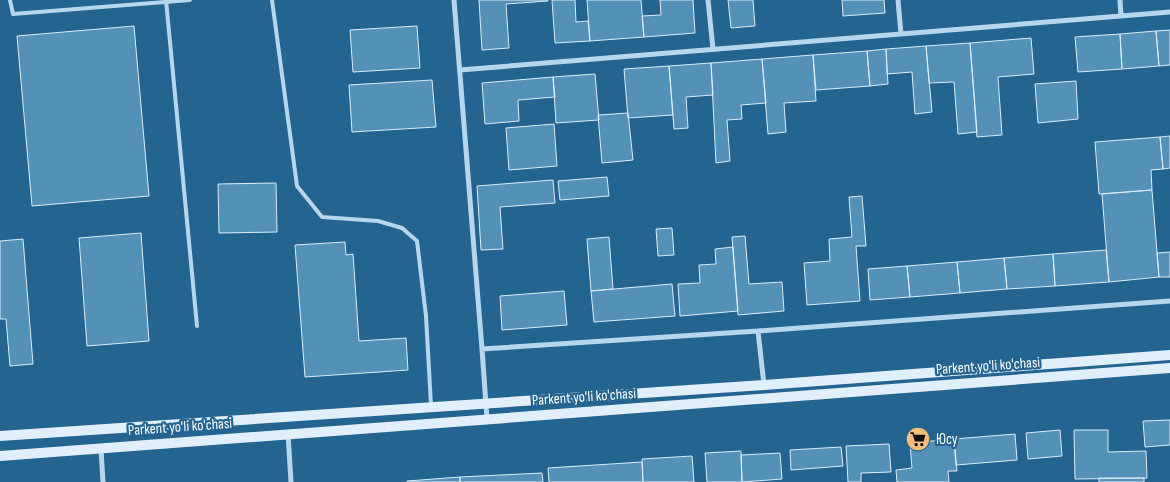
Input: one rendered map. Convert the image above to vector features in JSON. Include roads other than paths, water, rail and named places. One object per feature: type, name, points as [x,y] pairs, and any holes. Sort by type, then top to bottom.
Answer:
[{"type":"street","points":[[454,0],[487,419]]},
{"type":"street","points":[[708,0],[713,49]]},
{"type":"street","points":[[898,0],[901,34]]},
{"type":"street","points":[[1120,0],[1122,16]]},
{"type":"street","points":[[460,70],[1170,12]]},
{"type":"street","points":[[482,349],[1170,301]]},
{"type":"street","points":[[758,331],[764,385]]},
{"type":"street","name":"Parkent yo'li ko'chasi","points":[[0,436],[764,385],[1170,355]]},
{"type":"street","name":"Parkent yo'li ko'chasi","points":[[0,456],[1170,368]]},
{"type":"street","points":[[288,434],[292,482]]},
{"type":"street","points":[[101,448],[103,482]]},
{"type":"lane","points":[[10,0],[14,14],[190,0]]},
{"type":"lane","points":[[272,0],[297,186],[322,217],[378,221],[402,228],[417,241],[426,316],[431,407]]},
{"type":"lane","points":[[166,1],[197,326]]},
{"type":"place","name":"Юсу","points":[[918,439]]}]
